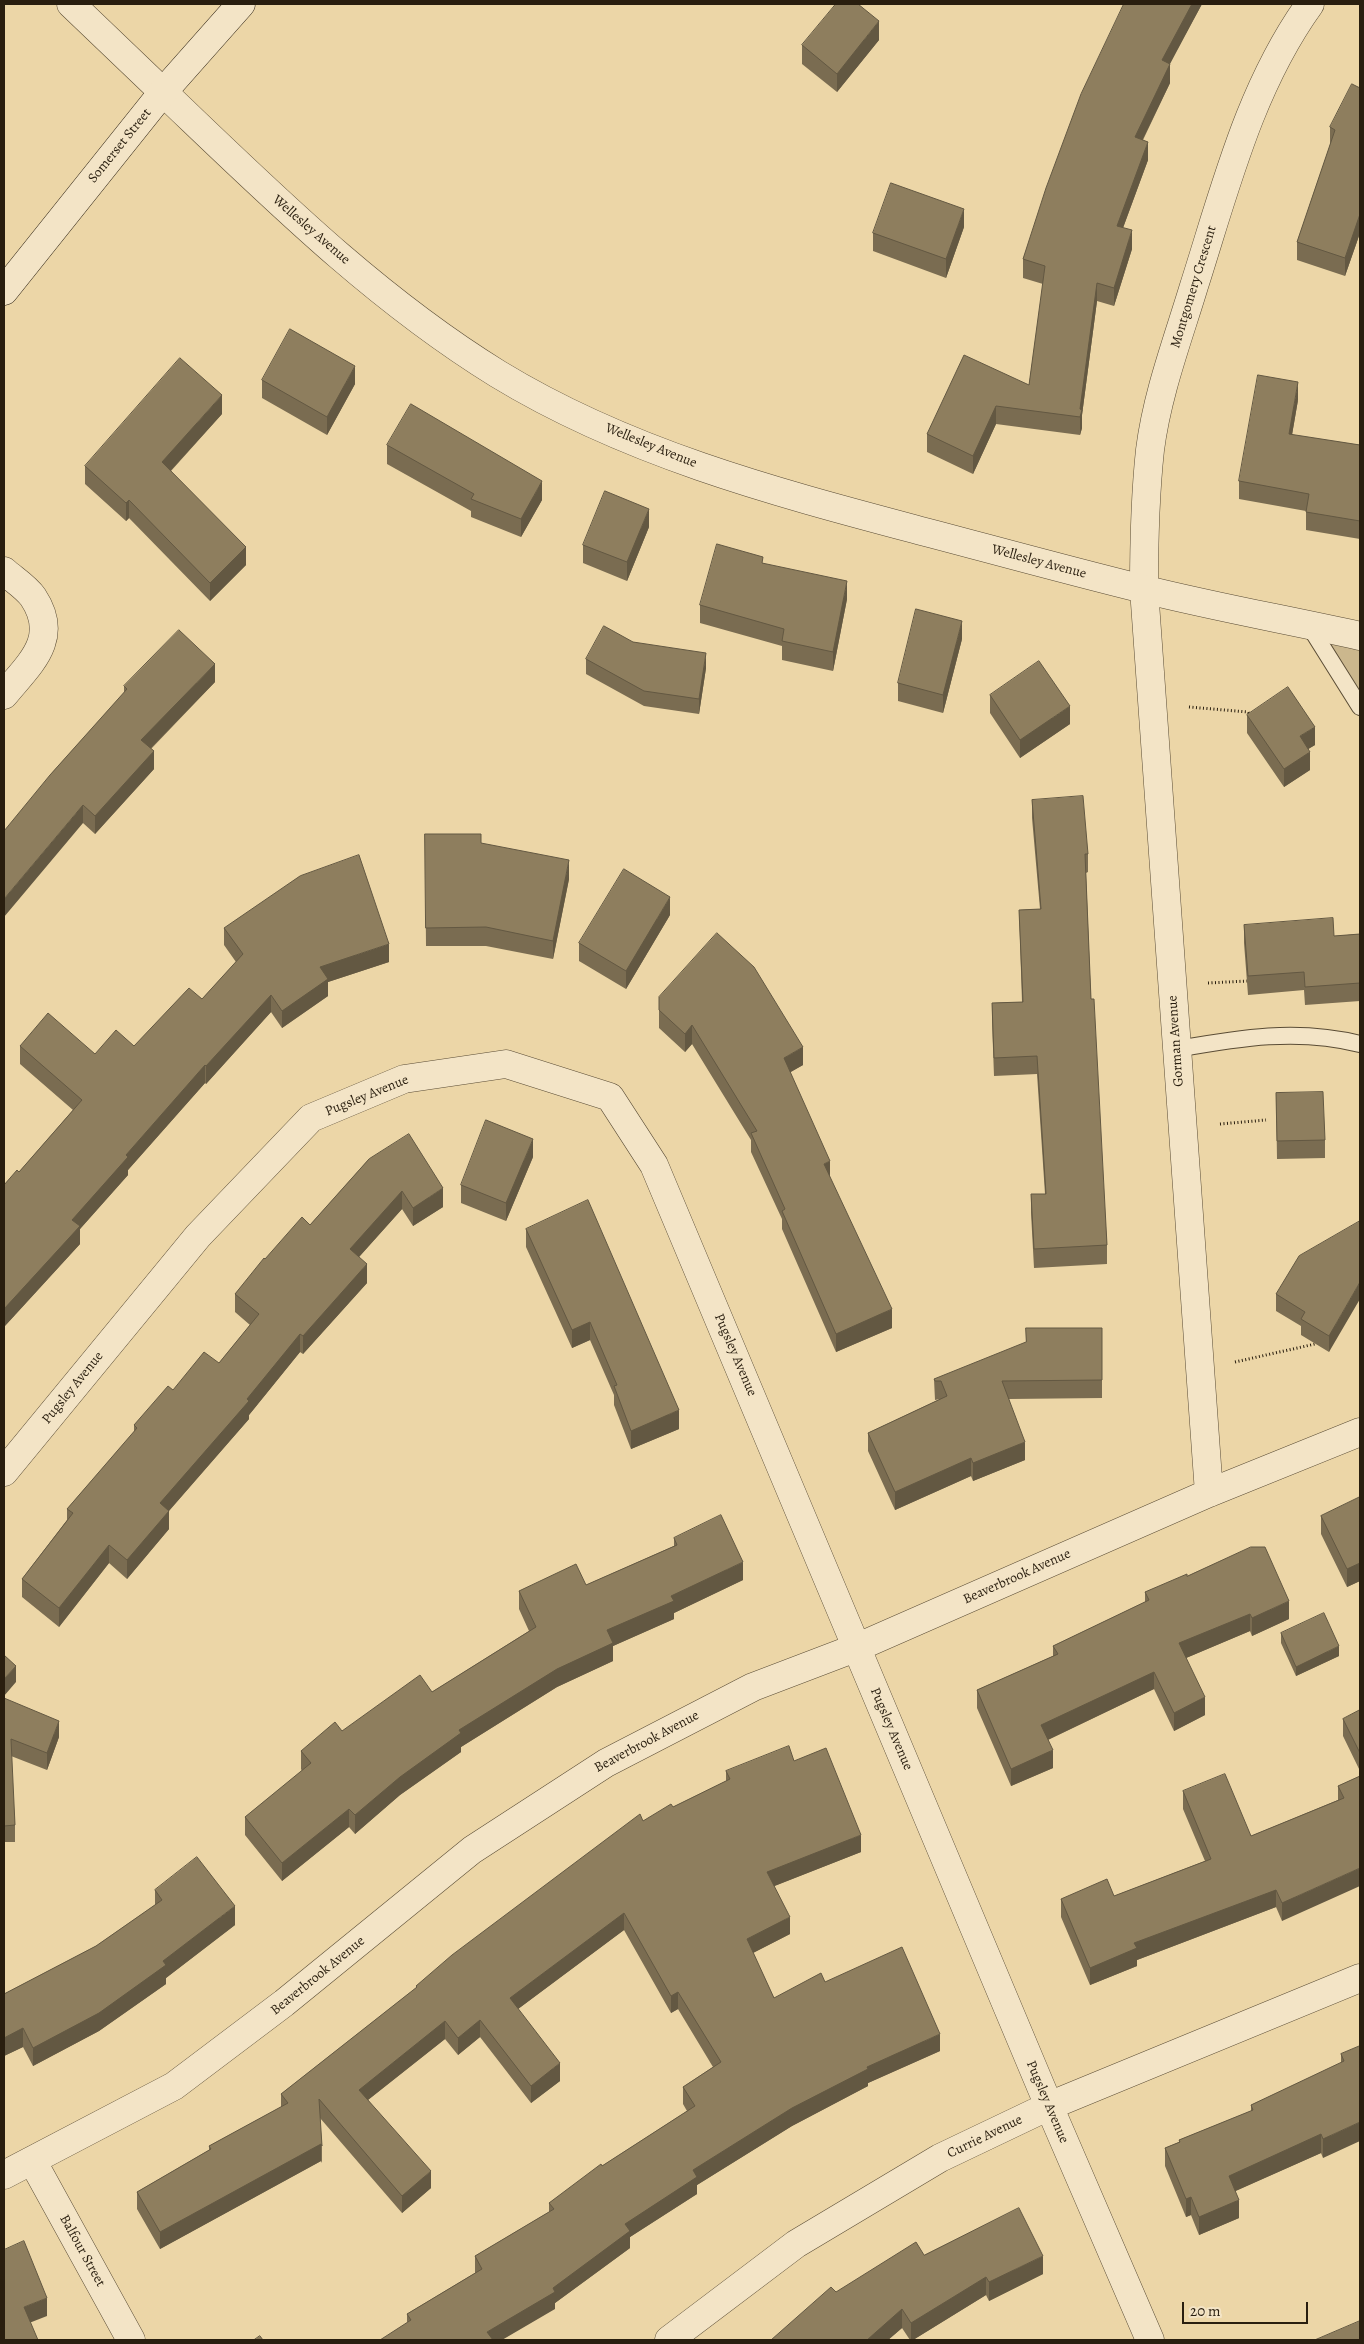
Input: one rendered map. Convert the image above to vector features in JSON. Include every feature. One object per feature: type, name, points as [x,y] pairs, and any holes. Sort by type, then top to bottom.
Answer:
[{"type":"street","name":"Wellesley Avenue","points":[[71,4],[288,210],[395,301],[499,374],[570,413],[629,439],[697,465],[784,494],[1144,589],[1360,636]]},
{"type":"street","name":"Somerset Street","points":[[4,291],[163,92],[240,4]]},
{"type":"street","name":"Montgomery Crescent","points":[[1144,589],[1144,513],[1150,448],[1164,382],[1236,153],[1261,90],[1292,28],[1310,4]]},
{"type":"street","points":[[4,571],[32,596],[43,617],[44,638],[34,659],[4,695]]},
{"type":"street","name":"Gorman Avenue","points":[[1144,589],[1209,1493]]},
{"type":"street","name":"Pugsley Avenue","points":[[4,1472],[198,1236],[311,1118],[404,1079],[506,1064],[610,1097],[654,1165],[858,1647],[1048,2106],[1150,2340]]},
{"type":"street","name":"Beaverbrook Avenue","points":[[4,2176],[174,2086],[284,2004],[472,1850],[590,1773],[666,1730],[753,1688],[858,1647],[1209,1493],[1360,1432]]},
{"type":"street","name":"Currie Avenue","points":[[669,2340],[796,2244],[940,2158],[1048,2106],[1360,1978]]},
{"type":"street","name":"Balfour Street","points":[[33,2162],[130,2340]]},
{"type":"lane","points":[[1308,624],[1360,708]]},
{"type":"lane","points":[[1177,1049],[1235,1039],[1282,1034],[1317,1036],[1360,1044]]},
{"type":"path","points":[[1153,705],[1248,712],[1253,720]]},
{"type":"path","points":[[1182,1128],[1266,1120]]},
{"type":"path","points":[[1200,1369],[1304,1348],[1315,1344]]},
{"type":"shaded area","points":[[1308,624],[1360,636],[1360,707]]},
{"type":"building","points":[[836,4],[858,4],[879,21],[837,74],[802,45]]},
{"type":"building","points":[[1124,4],[1192,4],[1162,60],[1170,64],[1135,137],[1148,142],[1117,226],[1132,230],[1114,288],[1097,283],[1080,417],[996,406],[973,456],[927,434],[964,355],[1029,385],[1045,266],[1023,259],[1046,188],[1081,94]]},
{"type":"building","points":[[1352,84],[1360,88],[1360,214],[1345,258],[1297,242],[1335,130],[1330,127]]},
{"type":"building","points":[[891,183],[964,209],[946,259],[873,233]]},
{"type":"building","points":[[290,329],[355,366],[327,417],[262,380]]},
{"type":"building","points":[[180,358],[222,395],[162,462],[246,547],[210,583],[129,500],[126,503],[85,466]]},
{"type":"building","points":[[1258,375],[1298,382],[1289,434],[1360,445],[1360,521],[1306,512],[1309,494],[1239,481]]},
{"type":"building","points":[[411,404],[542,481],[521,519],[471,499],[474,494],[387,445]]},
{"type":"building","points":[[605,491],[649,509],[627,562],[583,545]]},
{"type":"building","points":[[717,544],[763,557],[762,563],[847,581],[833,652],[782,641],[784,629],[700,605]]},
{"type":"building","points":[[916,609],[962,621],[943,695],[898,683]]},
{"type":"building","points":[[604,626],[633,642],[706,653],[699,699],[644,691],[586,659]]},
{"type":"building","points":[[179,630],[215,664],[141,740],[154,751],[95,816],[83,805],[4,899],[4,831],[50,775],[127,689],[124,686]]},
{"type":"building","points":[[1039,661],[1070,706],[1020,740],[990,695]]},
{"type":"building","points":[[1288,687],[1315,727],[1300,736],[1310,752],[1284,769],[1247,715]]},
{"type":"building","points":[[1083,796],[1088,854],[1085,854],[1091,999],[1094,999],[1107,1245],[1034,1249],[1031,1194],[1046,1194],[1037,1056],[994,1058],[992,1003],[1023,1002],[1019,910],[1041,909],[1032,800]]},
{"type":"building","points":[[425,834],[481,834],[481,843],[569,860],[553,941],[486,927],[426,928]]},
{"type":"building","points":[[359,855],[389,944],[320,967],[328,979],[282,1011],[271,995],[205,1065],[126,1155],[128,1157],[72,1220],[80,1226],[4,1309],[4,1185],[17,1170],[19,1172],[82,1100],[20,1046],[48,1013],[95,1054],[116,1030],[134,1046],[189,988],[202,999],[243,954],[224,928],[300,876]]},
{"type":"building","points":[[624,869],[670,897],[626,971],[579,943]]},
{"type":"building","points":[[1333,918],[1334,936],[1360,934],[1360,983],[1305,987],[1304,972],[1248,976],[1244,925]]},
{"type":"building","points":[[717,933],[754,967],[803,1047],[784,1058],[830,1161],[824,1164],[892,1309],[836,1334],[782,1211],[785,1209],[751,1133],[757,1131],[692,1025],[685,1034],[659,1010],[659,997]]},
{"type":"building","points":[[1323,1092],[1325,1140],[1277,1141],[1276,1093]]},
{"type":"building","points":[[486,1120],[533,1139],[506,1203],[461,1185]]},
{"type":"building","points":[[409,1134],[443,1188],[413,1208],[402,1191],[350,1249],[367,1264],[303,1336],[300,1334],[247,1399],[249,1401],[160,1503],[169,1511],[127,1560],[109,1545],[59,1608],[22,1579],[73,1513],[67,1509],[137,1428],[134,1425],[168,1386],[173,1390],[204,1352],[219,1363],[259,1314],[235,1294],[264,1258],[302,1217],[310,1225],[369,1159]]},
{"type":"building","points":[[588,1200],[679,1410],[631,1431],[614,1386],[617,1385],[590,1322],[572,1330],[526,1229]]},
{"type":"building","points":[[1360,1221],[1360,1282],[1329,1336],[1301,1319],[1305,1312],[1276,1294],[1299,1256]]},
{"type":"building","points":[[1026,1328],[1102,1328],[1102,1380],[1002,1381],[1025,1442],[973,1463],[971,1458],[895,1492],[868,1433],[947,1396],[941,1381],[935,1381],[934,1379],[1026,1342]]},
{"type":"building","points":[[1360,1497],[1360,1563],[1347,1569],[1321,1516]]},
{"type":"building","points":[[721,1515],[743,1562],[671,1596],[674,1601],[607,1630],[613,1643],[557,1669],[459,1730],[461,1733],[400,1777],[355,1815],[349,1809],[282,1863],[245,1817],[311,1763],[301,1751],[335,1722],[342,1731],[420,1675],[432,1692],[536,1627],[519,1591],[576,1564],[586,1585],[677,1545],[674,1538]]},
{"type":"building","points":[[1251,1547],[1265,1547],[1289,1601],[1252,1618],[1250,1614],[1179,1643],[1205,1697],[1174,1713],[1154,1672],[1041,1725],[1053,1750],[1011,1769],[977,1690],[1058,1654],[1053,1646],[1149,1600],[1145,1592],[1187,1574],[1187,1576]]},
{"type":"building","points":[[1324,1613],[1339,1646],[1296,1667],[1281,1633]]},
{"type":"building","points":[[4,1655],[16,1666],[4,1679]]},
{"type":"building","points":[[4,1698],[59,1721],[47,1753],[11,1739],[15,1825],[4,1826]]},
{"type":"building","points":[[1360,1710],[1360,1753],[1343,1719]]},
{"type":"building","points":[[789,1746],[794,1761],[826,1748],[861,1835],[767,1872],[790,1917],[747,1939],[774,1998],[821,1973],[825,1982],[902,1947],[940,2034],[867,2067],[868,2069],[792,2108],[693,2170],[697,2177],[625,2224],[630,2231],[553,2288],[555,2292],[487,2332],[493,2340],[380,2340],[411,2320],[407,2314],[482,2269],[475,2256],[554,2209],[549,2203],[601,2164],[602,2166],[695,2106],[683,2087],[721,2062],[678,1992],[671,1996],[624,1913],[510,1998],[560,2063],[531,2086],[480,2020],[458,2038],[445,2021],[359,2090],[431,2171],[402,2196],[319,2099],[322,2146],[321,2144],[160,2232],[137,2192],[211,2149],[209,2146],[288,2103],[281,2094],[417,1987],[452,1955],[640,1814],[643,1821],[671,1804],[673,1807],[730,1779],[726,1771]]},
{"type":"building","points":[[1225,1774],[1251,1836],[1344,1798],[1338,1786],[1360,1776],[1360,1868],[1282,1903],[1276,1890],[1134,1943],[1137,1948],[1090,1968],[1061,1899],[1107,1879],[1114,1896],[1211,1859],[1183,1791]]},
{"type":"building","points":[[197,1857],[235,1906],[163,1961],[166,1965],[99,2013],[33,2048],[23,2028],[4,2038],[4,1994],[96,1946],[162,1900],[155,1890]]},
{"type":"building","points":[[1360,2046],[1360,2122],[1323,2139],[1321,2134],[1229,2176],[1239,2200],[1199,2217],[1191,2197],[1186,2199],[1165,2148],[1180,2142],[1179,2140],[1253,2110],[1251,2105],[1344,2061],[1341,2054]]},
{"type":"building","points":[[1019,2208],[1043,2256],[989,2282],[986,2277],[911,2323],[902,2309],[867,2340],[771,2340],[831,2287],[836,2292],[916,2242],[924,2255]]},
{"type":"building","points":[[24,2241],[47,2298],[24,2307],[38,2340],[4,2340],[4,2250]]},
{"type":"building","points":[[1360,2321],[1360,2340],[1315,2340]]},
{"type":"building","points":[[260,2336],[263,2340],[254,2340]]}]
